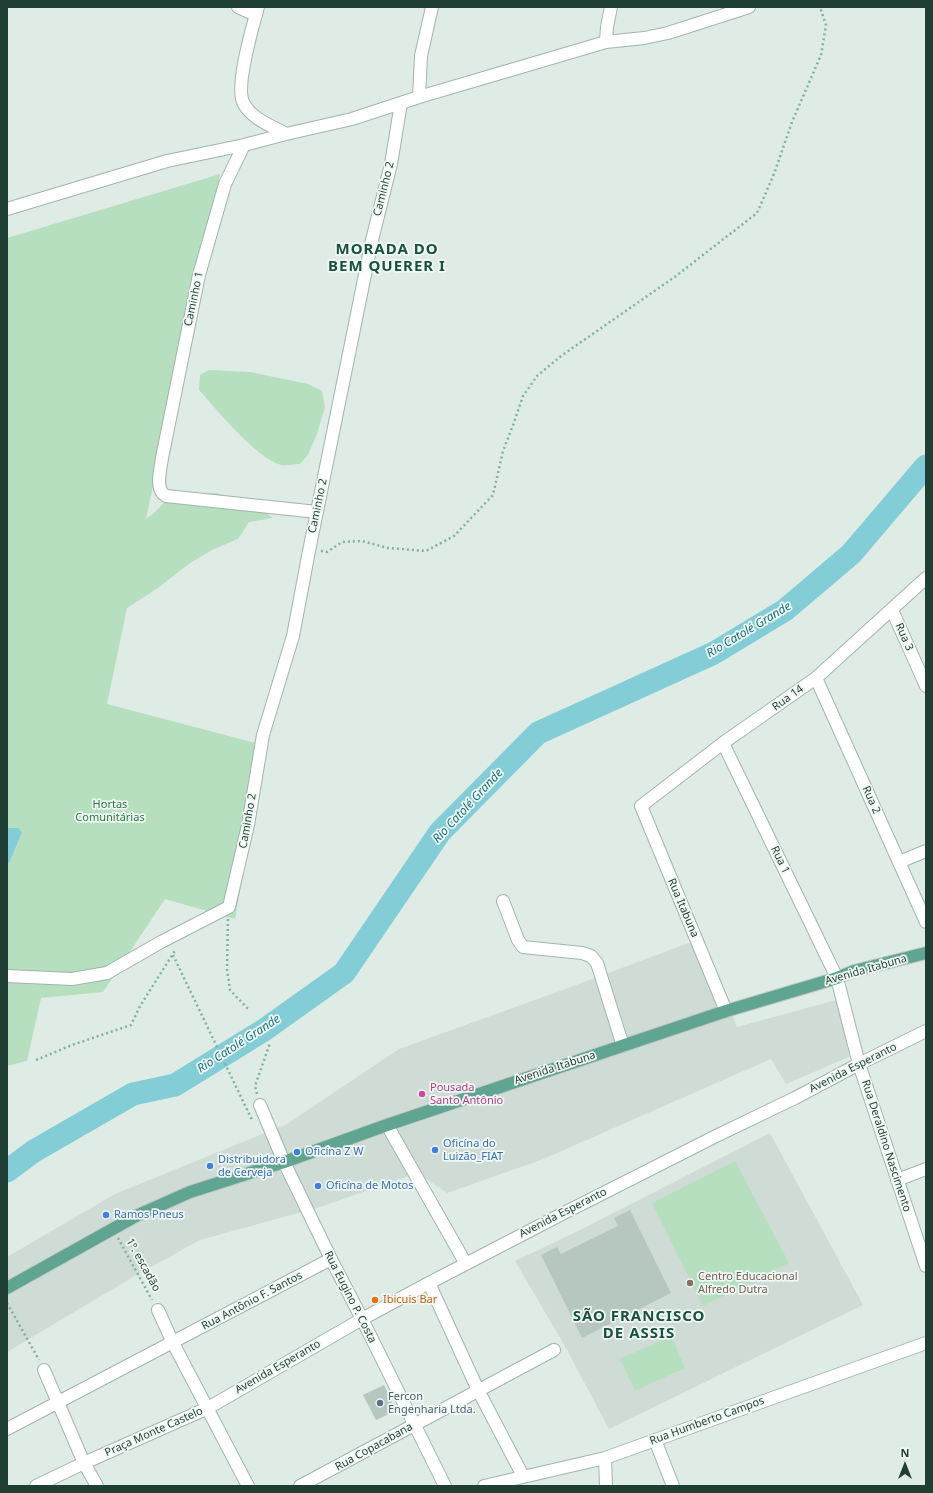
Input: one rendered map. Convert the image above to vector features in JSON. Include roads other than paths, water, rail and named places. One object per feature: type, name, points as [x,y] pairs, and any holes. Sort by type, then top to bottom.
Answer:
[{"type":"main road","name":"Avenida Itabuna","points":[[7,1288],[113,1228],[190,1192],[284,1162],[387,1125],[726,1011],[837,978],[854,971],[926,953]]},
{"type":"street","points":[[238,7],[257,11],[243,72],[241,98],[243,104],[255,116],[286,134]]},
{"type":"street","points":[[419,97],[421,56],[432,7]]},
{"type":"street","points":[[606,42],[611,7]]},
{"type":"street","points":[[7,209],[167,161],[244,145],[352,119],[419,97],[606,42],[644,38],[668,33],[749,7]]},
{"type":"street","name":"Caminho 2","points":[[7,976],[72,979],[107,973],[160,942],[229,907],[248,825],[263,735],[293,636],[372,240],[391,164],[401,103]]},
{"type":"street","name":"Caminho 1","points":[[244,145],[224,184],[199,275],[162,458],[160,491],[166,496],[317,512]]},
{"type":"street","name":"Rua 14","points":[[641,806],[723,743],[816,678],[926,578]]},
{"type":"street","name":"Rua 3","points":[[892,610],[926,686]]},
{"type":"street","name":"Rua 2","points":[[816,678],[926,922]]},
{"type":"street","name":"Rua 1","points":[[723,743],[837,978]]},
{"type":"street","name":"Rua Itabuna","points":[[641,806],[726,1011]]},
{"type":"street","points":[[899,862],[926,851]]},
{"type":"street","points":[[503,902],[518,940],[523,947],[582,953],[591,956],[597,963],[623,1046]]},
{"type":"street","name":"Rua Deraldino Nascimento","points":[[837,978],[859,1064],[926,1266]]},
{"type":"street","name":"Avenida Esperanto","points":[[208,1408],[362,1319],[429,1283],[583,1203],[926,1031]]},
{"type":"street","name":"Rua Eugino P. Costa","points":[[260,1105],[284,1162],[331,1259],[445,1486]]},
{"type":"street","points":[[387,1125],[466,1264]]},
{"type":"street","points":[[897,1180],[926,1169]]},
{"type":"street","name":"Rua Antônio F. Santos","points":[[173,1343],[331,1259]]},
{"type":"street","points":[[429,1283],[478,1390],[523,1476]]},
{"type":"street","name":"Praça Monte Castelo","points":[[84,1463],[208,1408],[173,1343],[158,1310]]},
{"type":"street","points":[[7,1429],[58,1404],[173,1343]]},
{"type":"street","name":"Rua Humberto Campos","points":[[484,1486],[605,1458],[926,1343]]},
{"type":"street","name":"Rua Copacabana","points":[[300,1486],[554,1350]]},
{"type":"street","points":[[44,1370],[84,1463],[97,1486]]},
{"type":"street","points":[[208,1408],[248,1486]]},
{"type":"street","points":[[655,1440],[673,1486]]},
{"type":"street","points":[[605,1458],[606,1486]]},
{"type":"street","points":[[36,1486],[84,1463]]},
{"type":"water","points":[[7,828],[18,828],[22,832],[9,863],[7,862]]},
{"type":"waterway","name":"Rio Catolé Grande","points":[[7,1171],[34,1151],[133,1094],[175,1085],[264,1030],[344,973],[440,832],[538,733],[714,653],[785,610],[851,554],[926,466]]},
{"type":"place","name":"Pousada Santo Antônio","points":[[422,1094]]},
{"type":"place","name":"Oficína do Luizão_FIAT","points":[[435,1150]]},
{"type":"place","name":"Oficína Z W","points":[[297,1152]]},
{"type":"place","name":"Distribuidora de Cerveja","points":[[210,1166]]},
{"type":"place","name":"Oficína de Motos","points":[[318,1186]]},
{"type":"place","name":"Ramos Pneus","points":[[106,1215]]},
{"type":"place","name":"Centro Educacional Alfredo Dutra","points":[[690,1283]]},
{"type":"place","name":"Ibicuis Bar","points":[[375,1300]]},
{"type":"place","name":"Fercon Engenharia Ltda.","points":[[380,1403]]},
{"type":"district","name":"MORADA DO BEM QUERER I","points":[[387,258]]},
{"type":"district","name":"SÃO FRANCISCO DE ASSIS","points":[[639,1326]]},
{"type":"park label","name":"Hortas Comunitárias","points":[[110,811]]}]
